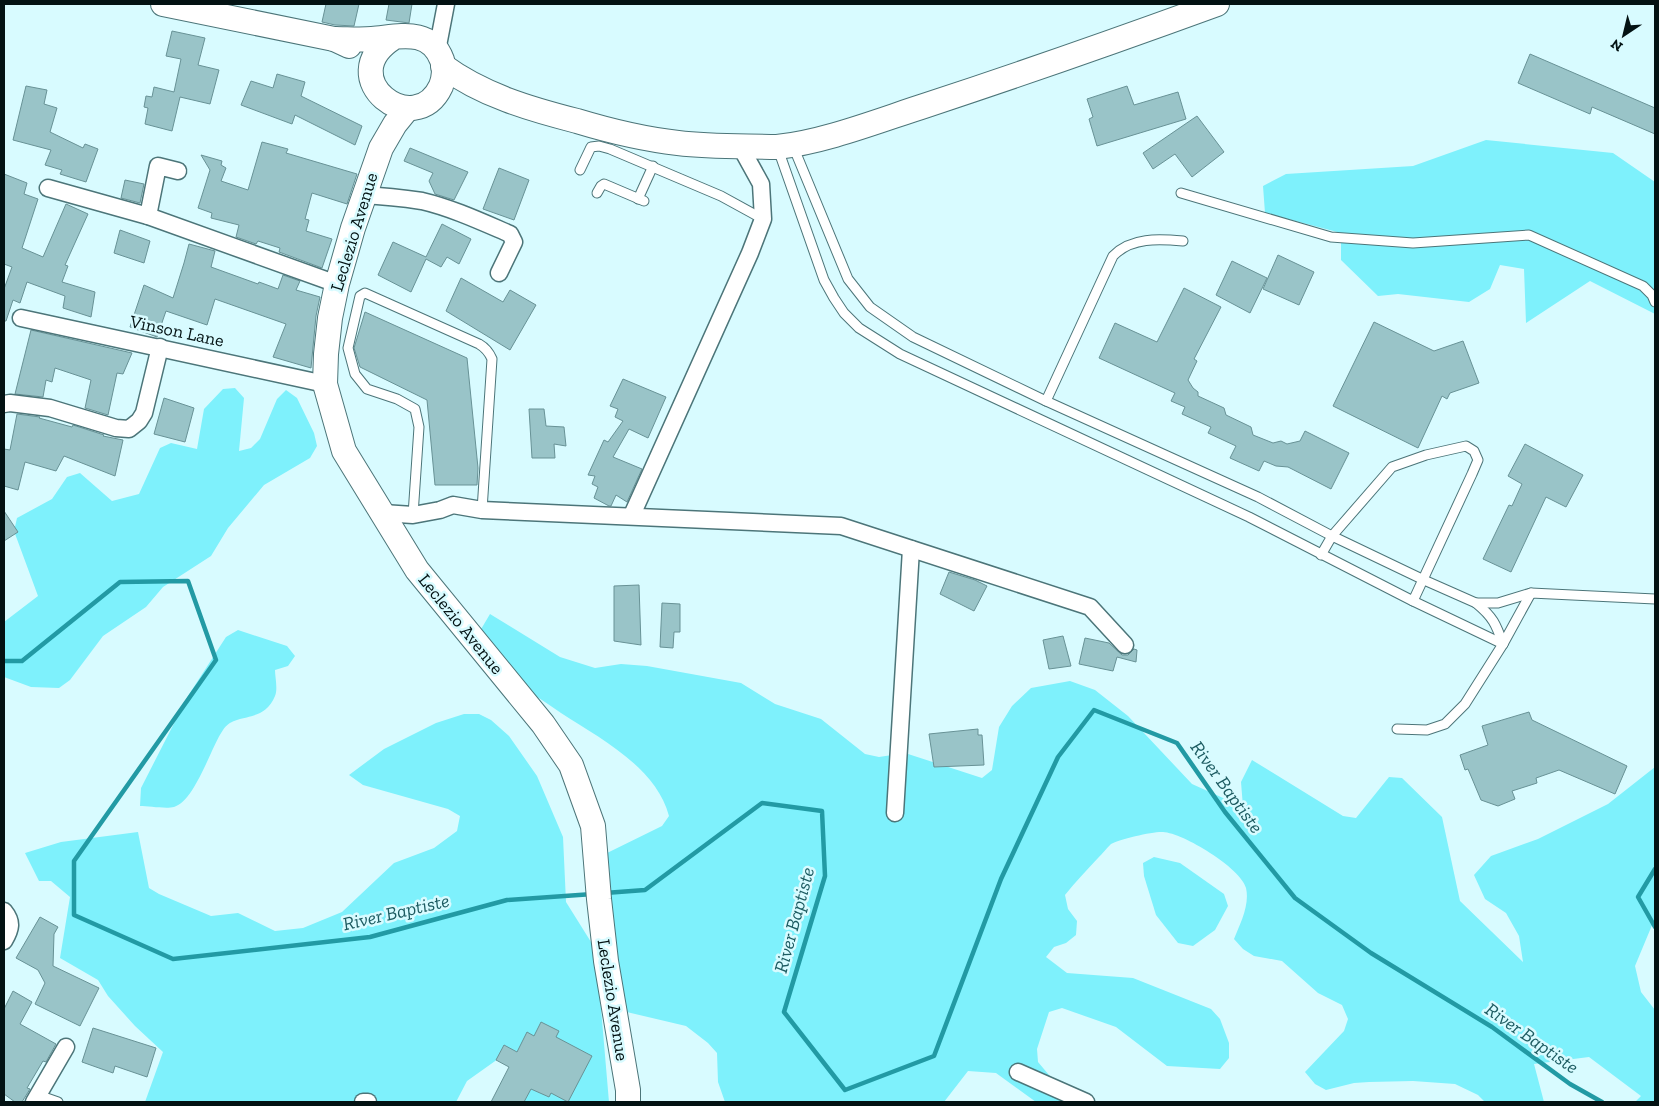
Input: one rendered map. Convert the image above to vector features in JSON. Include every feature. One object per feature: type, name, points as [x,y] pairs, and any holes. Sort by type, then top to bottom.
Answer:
[{"type":"main road","points":[[163,4],[237,11],[334,39],[358,49],[371,64]]},
{"type":"main road","points":[[334,39],[393,38],[402,35],[412,35],[434,52],[459,78],[479,89],[547,113],[618,133],[678,143],[785,147],[852,129],[1033,70],[1217,4]]},
{"type":"main road","points":[[393,38],[379,49],[371,64],[371,74],[377,92],[391,104],[408,108],[425,104],[437,92],[444,75],[434,52]]},
{"type":"main road","points":[[437,92],[456,88],[479,89]]},
{"type":"main road","name":"Leclezio Avenue","points":[[381,148],[384,99]]},
{"type":"main road","name":"Leclezio Avenue","points":[[408,108],[395,124],[381,148],[363,194],[337,284],[330,318],[325,384],[344,451],[417,570],[543,724],[571,765],[593,826],[606,961],[628,1090],[628,1102]]},
{"type":"street","points":[[434,52],[446,4]]},
{"type":"street","points":[[632,516],[750,254],[763,219],[761,184],[740,146]]},
{"type":"street","points":[[148,216],[158,166],[178,171]]},
{"type":"street","points":[[48,188],[148,216],[337,284]]},
{"type":"street","points":[[363,194],[424,202],[468,216],[510,234],[514,242],[499,273]]},
{"type":"street","name":"Vinson Lane","points":[[21,318],[325,384]]},
{"type":"street","points":[[4,404],[10,403],[50,408],[116,428],[129,429],[139,421],[144,413],[160,347]]},
{"type":"street","points":[[383,513],[413,515],[447,507],[841,526],[1090,607],[1125,645]]},
{"type":"street","points":[[895,813],[911,549]]},
{"type":"street","points":[[4,911],[9,917],[10,925],[9,933],[4,941]]},
{"type":"street","points":[[36,1099],[66,1047]]},
{"type":"street","points":[[1018,1072],[1086,1102]]},
{"type":"lane","points":[[580,170],[591,147],[599,146],[653,166],[721,196],[763,219]]},
{"type":"lane","points":[[785,147],[848,279],[870,307],[913,337],[1046,401],[1258,497],[1332,536],[1476,603],[1496,624],[1503,644]]},
{"type":"lane","points":[[785,147],[824,280],[844,313],[859,328],[900,354],[1240,513],[1413,601],[1503,644]]},
{"type":"lane","points":[[597,193],[604,184],[641,200],[653,166]]},
{"type":"lane","points":[[1181,193],[1331,237],[1413,242],[1529,235],[1643,286],[1652,295],[1655,302]]},
{"type":"lane","points":[[1046,401],[1113,256],[1120,249],[1134,243],[1159,239],[1183,241]]},
{"type":"lane","points":[[413,515],[419,428],[415,409],[397,399],[366,389],[355,374],[348,348],[360,296],[365,293],[479,344],[490,353],[492,359],[482,510]]},
{"type":"lane","points":[[1321,555],[1332,536],[1392,467],[1426,455],[1466,446],[1474,451],[1478,460],[1413,601]]},
{"type":"lane","points":[[1476,603],[1498,603],[1530,593],[1655,599]]},
{"type":"lane","points":[[1397,729],[1427,730],[1445,724],[1465,704],[1503,644],[1530,593]]},
{"type":"lane","points":[[36,1099],[58,1102]]},
{"type":"shaded area","points":[[1486,140],[1613,153],[1655,182],[1655,314],[1590,281],[1526,323],[1524,269],[1500,265],[1490,289],[1469,302],[1398,294],[1378,296],[1341,260],[1341,233],[1265,213],[1263,186],[1286,174],[1413,166]]},
{"type":"shaded area","points":[[235,388],[244,398],[239,451],[251,448],[260,439],[277,399],[286,390],[297,398],[314,433],[317,446],[310,458],[264,485],[228,528],[211,556],[163,587],[146,607],[103,636],[70,680],[59,688],[31,687],[4,677],[4,622],[38,596],[14,531],[17,518],[52,499],[67,477],[80,473],[112,501],[139,494],[160,448],[171,443],[197,449],[204,409],[223,389]]},
{"type":"shaded area","points":[[490,614],[560,657],[595,668],[621,664],[647,666],[741,683],[775,704],[821,719],[865,754],[879,757],[905,753],[982,778],[992,770],[999,727],[1012,706],[1031,688],[1070,681],[1095,690],[1128,716],[1192,784],[1243,807],[1241,782],[1252,760],[1343,816],[1356,818],[1389,777],[1402,778],[1442,817],[1460,901],[1523,962],[1519,936],[1506,913],[1485,899],[1474,875],[1491,856],[1538,839],[1608,804],[1655,767],[1655,918],[1635,966],[1641,992],[1655,1010],[1655,1102],[1635,1102],[1641,1096],[1589,1057],[1534,1064],[1544,1102],[1485,1102],[1478,1095],[1455,1084],[1413,1081],[1369,1082],[1354,1083],[1326,1090],[1315,1084],[1305,1072],[1344,1031],[1348,1019],[1342,1005],[1318,993],[1282,961],[1254,956],[1243,949],[1234,939],[1247,901],[1246,888],[1242,880],[1223,862],[1197,845],[1184,838],[1163,832],[1129,838],[1109,846],[1065,895],[1068,909],[1077,921],[1076,935],[1066,943],[1054,947],[1046,957],[1067,973],[1133,978],[1211,1009],[1220,1019],[1229,1043],[1229,1058],[1220,1069],[1167,1066],[1116,1027],[1062,1008],[1049,1012],[1037,1049],[1038,1062],[1065,1094],[1063,1102],[1036,1102],[996,1073],[968,1071],[944,1102],[725,1102],[718,1082],[717,1053],[708,1043],[686,1026],[614,1009],[603,855],[662,826],[669,816],[662,799],[640,769],[625,756],[481,660],[477,636]]},
{"type":"shaded area","points":[[238,630],[287,646],[295,656],[288,666],[275,670],[276,693],[270,705],[264,711],[228,724],[218,738],[196,784],[182,803],[171,808],[140,806],[141,788],[188,696],[226,637]]},
{"type":"shaded area","points":[[464,714],[479,714],[491,720],[509,736],[537,776],[563,837],[566,902],[596,950],[609,1102],[523,1102],[533,1086],[533,1072],[498,1059],[467,1081],[456,1102],[145,1102],[163,1052],[135,1026],[108,996],[98,980],[60,958],[70,897],[51,881],[39,881],[25,853],[61,842],[138,832],[149,888],[159,894],[211,916],[238,913],[275,931],[303,928],[342,912],[394,863],[434,848],[457,831],[460,816],[448,809],[363,785],[349,775],[384,749],[436,723]]},
{"type":"shaded area","points":[[1154,857],[1180,863],[1224,894],[1228,906],[1215,930],[1193,946],[1178,943],[1156,915],[1144,876],[1143,863]]},
{"type":"building","points":[[326,4],[359,4],[354,26],[322,22]]},
{"type":"building","points":[[389,4],[412,4],[409,23],[386,20]]},
{"type":"building","points":[[172,31],[205,38],[198,65],[219,70],[210,104],[180,97],[172,131],[145,124],[148,108],[144,107],[146,96],[152,97],[154,87],[174,92],[181,59],[166,56]]},
{"type":"building","points":[[1530,54],[1655,108],[1655,134],[1592,107],[1590,114],[1518,83]]},
{"type":"building","points":[[277,74],[305,82],[301,96],[362,126],[355,145],[295,115],[292,124],[241,105],[251,81],[273,88]]},
{"type":"building","points":[[26,86],[47,90],[44,104],[57,108],[50,132],[83,148],[85,144],[98,149],[86,182],[60,174],[62,170],[45,165],[51,150],[13,140]]},
{"type":"building","points":[[1127,86],[1134,105],[1178,92],[1186,119],[1097,146],[1089,119],[1093,117],[1087,99]]},
{"type":"building","points":[[1197,116],[1224,152],[1192,177],[1175,154],[1153,169],[1143,153]]},
{"type":"building","points":[[262,142],[288,149],[286,153],[357,174],[347,204],[312,193],[305,219],[309,220],[306,231],[332,239],[322,268],[279,252],[280,248],[258,241],[256,244],[236,237],[239,225],[211,218],[212,213],[198,208],[210,170],[201,155],[222,161],[221,165],[226,168],[221,181],[248,190]]},
{"type":"building","points":[[410,148],[468,172],[454,200],[435,194],[429,181],[433,173],[404,161]]},
{"type":"building","points":[[499,168],[529,180],[514,220],[483,209]]},
{"type":"building","points":[[4,174],[27,183],[24,194],[38,199],[22,248],[43,257],[66,204],[88,214],[65,265],[68,266],[62,282],[95,292],[91,317],[63,308],[65,296],[27,282],[20,303],[13,300],[6,321],[4,321],[4,289],[12,267],[4,264]]},
{"type":"building","points":[[125,180],[144,184],[140,203],[121,198]]},
{"type":"building","points":[[442,224],[471,239],[459,264],[447,257],[441,267],[426,259],[411,292],[378,275],[393,242],[426,257]]},
{"type":"building","points":[[120,230],[150,241],[144,263],[114,253]]},
{"type":"building","points":[[189,244],[215,251],[211,267],[278,289],[283,275],[300,281],[296,290],[320,297],[316,316],[311,368],[273,357],[286,324],[215,299],[207,325],[166,311],[157,337],[130,327],[144,285],[173,298]]},
{"type":"building","points":[[1278,255],[1314,272],[1299,305],[1263,289]]},
{"type":"building","points":[[1232,261],[1267,278],[1250,313],[1216,295]]},
{"type":"building","points":[[461,278],[503,302],[510,290],[536,305],[510,350],[446,311]]},
{"type":"building","points":[[1184,288],[1221,307],[1194,359],[1197,361],[1188,380],[1198,392],[1198,396],[1224,408],[1226,415],[1251,427],[1253,435],[1273,443],[1281,441],[1287,444],[1300,441],[1305,431],[1349,453],[1331,489],[1288,467],[1276,466],[1264,461],[1259,471],[1230,458],[1236,446],[1208,433],[1211,427],[1182,414],[1185,407],[1171,401],[1175,393],[1099,358],[1115,323],[1157,342]]},
{"type":"building","points":[[365,312],[467,358],[478,468],[477,485],[435,485],[427,400],[360,367],[354,348]]},
{"type":"building","points":[[1374,322],[1434,351],[1463,341],[1479,383],[1450,393],[1447,399],[1442,396],[1418,448],[1333,406]]},
{"type":"building","points":[[31,330],[132,353],[123,374],[117,373],[108,415],[85,408],[91,380],[55,368],[52,382],[46,380],[43,397],[15,394]]},
{"type":"building","points":[[623,379],[666,397],[648,438],[629,429],[613,457],[642,469],[627,502],[616,495],[611,506],[609,506],[594,498],[598,487],[592,484],[595,476],[588,475],[604,440],[608,442],[623,421],[615,417],[618,409],[610,406]]},
{"type":"building","points":[[164,398],[194,408],[185,442],[154,434]]},
{"type":"building","points":[[529,409],[544,409],[546,426],[564,427],[566,446],[554,444],[555,458],[532,458]]},
{"type":"building","points":[[17,414],[40,417],[72,427],[73,425],[103,436],[123,440],[115,476],[64,456],[56,471],[25,462],[18,490],[4,486],[4,449],[10,450]]},
{"type":"building","points":[[1525,444],[1583,475],[1566,507],[1546,497],[1511,572],[1483,559],[1509,505],[1512,506],[1522,484],[1508,476]]},
{"type":"building","points":[[4,511],[18,532],[4,541]]},
{"type":"building","points":[[949,572],[987,586],[974,611],[940,594]]},
{"type":"building","points":[[639,585],[641,645],[614,641],[614,586]]},
{"type":"building","points":[[662,603],[680,604],[680,632],[674,632],[673,648],[660,647]]},
{"type":"building","points":[[1063,636],[1071,666],[1049,669],[1043,640]]},
{"type":"building","points":[[1085,638],[1109,643],[1122,655],[1128,655],[1134,649],[1137,650],[1136,662],[1117,657],[1113,671],[1079,664]]},
{"type":"building","points":[[1529,712],[1532,720],[1627,766],[1615,794],[1559,770],[1536,778],[1537,783],[1512,791],[1515,799],[1498,806],[1481,800],[1468,769],[1465,770],[1460,755],[1488,745],[1482,726]]},
{"type":"building","points":[[978,729],[978,735],[982,735],[984,765],[934,767],[929,734]]},
{"type":"building","points":[[40,917],[58,927],[54,934],[53,966],[99,988],[80,1026],[35,1004],[45,983],[38,970],[16,958]]},
{"type":"building","points":[[13,991],[32,1002],[20,1024],[56,1044],[46,1062],[43,1061],[27,1088],[30,1089],[22,1102],[15,1102],[4,1094],[4,1009]]},
{"type":"building","points":[[541,1022],[559,1031],[556,1037],[592,1056],[568,1102],[551,1093],[549,1097],[531,1089],[524,1102],[491,1102],[509,1067],[496,1060],[504,1045],[517,1052],[527,1032],[534,1036]]},
{"type":"building","points":[[93,1028],[156,1048],[147,1077],[115,1066],[113,1073],[82,1062]]},
{"type":"waterway","name":"River Baptiste","points":[[4,661],[22,661],[120,582],[188,581],[216,660],[74,861],[74,915],[173,959],[370,937],[507,900],[593,894]]},
{"type":"waterway","name":"River Baptiste","points":[[605,893],[645,890],[762,803],[822,811],[825,876],[784,1012],[845,1090],[934,1056],[1001,879],[1058,757],[1094,710],[1177,743],[1225,812],[1295,898],[1371,953],[1492,1027],[1570,1084],[1602,1102]]},
{"type":"waterway","name":"River Baptiste","points":[[1655,869],[1638,897],[1655,927]]}]
